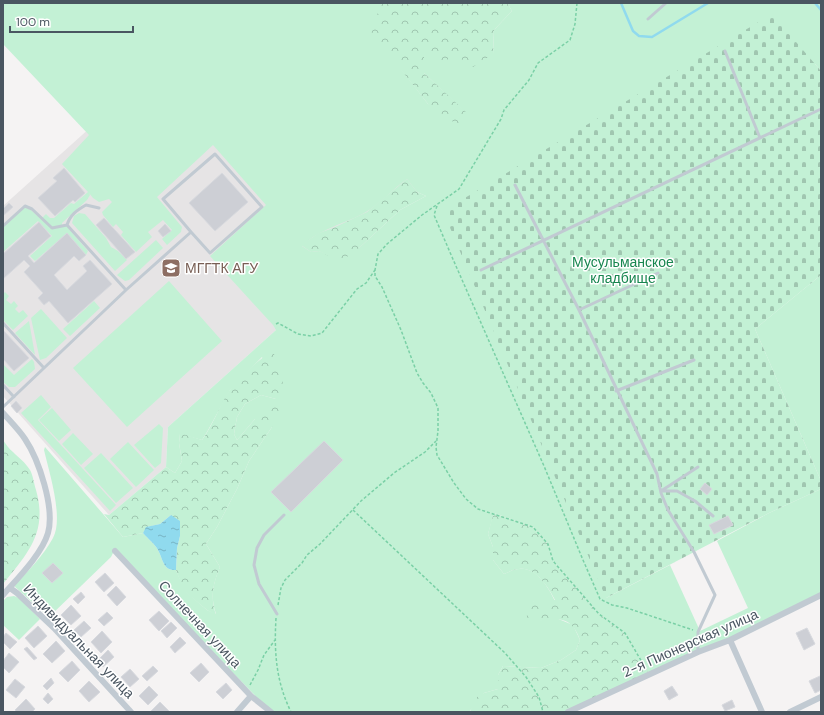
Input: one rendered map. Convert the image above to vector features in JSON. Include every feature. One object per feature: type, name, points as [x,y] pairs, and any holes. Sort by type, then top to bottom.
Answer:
[{"type":"street","points":[[3,413],[25,439],[38,464],[47,493],[49,514],[48,532],[43,544],[30,563],[3,595]]},
{"type":"street","name":"Солнечная улица","points":[[114,551],[251,696],[271,712]]},
{"type":"street","name":"Индивидуальная улица","points":[[10,588],[54,628],[131,712]]},
{"type":"street","name":"2-я Пионерская улица","points":[[568,712],[698,652],[730,640],[821,595]]},
{"type":"street","points":[[730,640],[762,712]]},
{"type":"street","points":[[237,712],[251,696]]},
{"type":"street","points":[[790,712],[821,697]]},
{"type":"lane","points":[[648,18],[666,3]]},
{"type":"lane","points":[[725,51],[760,138]]},
{"type":"lane","points":[[481,270],[821,110]]},
{"type":"lane","points":[[215,154],[262,207],[210,253],[191,232],[163,199],[215,154]]},
{"type":"lane","points":[[515,185],[579,310],[616,391],[657,474],[668,510],[694,552],[715,595],[698,632],[698,652]]},
{"type":"lane","points":[[67,225],[77,210],[86,205],[99,208]]},
{"type":"lane","points":[[3,226],[25,206],[32,209],[52,228],[67,225]]},
{"type":"lane","points":[[67,225],[126,290]]},
{"type":"lane","points":[[3,407],[126,290],[191,232]]},
{"type":"lane","points":[[579,310],[658,273]]},
{"type":"lane","points":[[3,323],[44,368]]},
{"type":"lane","points":[[616,391],[694,360]]},
{"type":"lane","points":[[3,385],[14,397]]},
{"type":"lane","points":[[661,491],[698,467]]},
{"type":"lane","points":[[661,491],[677,491],[695,501],[713,516]]},
{"type":"lane","points":[[277,614],[259,584],[254,565],[258,548],[264,535],[284,515]]},
{"type":"path","points":[[577,3],[575,24],[570,40],[538,63],[529,80],[504,110],[501,119],[459,189],[437,206],[422,215],[387,244],[378,254],[375,276],[382,287],[401,330],[417,373],[431,393],[438,408],[436,441],[437,455],[454,483],[466,499],[478,508],[533,527],[548,544],[553,561],[582,595],[600,614],[625,633],[649,674]]},
{"type":"path","points":[[437,206],[434,215],[541,459],[600,600],[612,605],[627,608],[684,626],[698,632]]},
{"type":"path","points":[[276,324],[278,323],[298,334],[311,336],[322,333],[358,289],[366,283],[375,270]]},
{"type":"path","points":[[291,712],[281,687],[276,666],[275,640],[277,614],[281,588],[285,580],[302,563],[307,555],[320,544],[361,501],[394,473],[425,452],[436,441]]},
{"type":"path","points":[[353,510],[505,653],[526,678],[539,697],[543,712]]},
{"type":"path","points":[[245,689],[250,684],[264,655],[275,640]]},
{"type":"shaded area","name":"МГГТК АГУ","points":[[229,3],[439,170],[276,330],[168,427],[166,467],[109,515],[3,396],[3,206]]},
{"type":"green space","points":[[3,3],[379,3],[383,6],[401,69],[428,104],[465,112],[424,73],[424,54],[493,54],[494,30],[512,11],[507,3],[821,3],[821,71],[815,64],[606,598],[670,565],[700,631],[748,608],[717,541],[769,513],[821,489],[821,595],[730,640],[649,674],[625,633],[599,614],[582,595],[553,561],[548,544],[533,527],[494,513],[488,534],[493,547],[493,560],[504,574],[519,569],[525,569],[536,574],[545,584],[555,601],[534,601],[528,622],[556,618],[573,625],[580,640],[576,650],[561,660],[541,668],[503,666],[498,675],[498,689],[484,693],[469,712],[271,712],[114,551],[111,557],[49,617],[14,586],[45,551],[53,538],[56,529],[56,507],[52,482],[44,450],[45,447],[123,537],[143,533],[157,548],[164,564],[168,569],[176,570],[185,591],[207,610],[216,614],[213,602],[213,590],[220,567],[206,544],[217,527],[237,489],[249,461],[272,427],[255,419],[237,440],[234,434],[237,417],[245,404],[261,395],[276,399],[262,357],[230,390],[202,440],[180,434],[179,443],[182,461],[175,473],[166,467],[168,427],[276,330],[210,256],[266,205],[213,145],[157,197],[182,227],[181,232],[167,245],[162,239],[172,230],[163,220],[148,232],[152,237],[136,252],[121,235],[123,232],[116,224],[113,227],[103,215],[102,212],[112,202],[109,199],[99,202],[89,193],[90,195],[87,200],[62,223],[62,227],[67,226],[88,251],[86,255],[67,233],[35,261],[30,256],[52,236],[38,221],[3,252],[3,227],[25,207],[41,219],[46,214],[50,218],[54,218],[71,203],[74,204],[88,192],[62,164],[89,135],[3,44]],"holes":[[[407,179],[417,192],[426,196],[400,210],[359,248],[331,256],[319,251],[311,252],[302,246],[316,235],[366,212]]]},
{"type":"green space","points":[[379,3],[507,3],[512,11],[494,30],[493,54],[473,67],[455,55],[442,63],[424,55],[424,73],[466,112],[459,126],[428,104],[368,28],[382,7]]},
{"type":"green space","name":"Мусульманское кладбище","points":[[772,14],[821,71],[821,275],[755,329],[821,481],[821,489],[769,513],[606,598],[443,211]]},
{"type":"green space","points":[[407,179],[417,192],[426,196],[400,210],[359,248],[340,262],[319,251],[311,252],[301,245],[319,233],[367,212]]},
{"type":"green space","points":[[79,213],[85,214],[106,238],[111,247],[118,251],[127,260],[115,271],[72,223],[74,216]]},
{"type":"green space","points":[[156,240],[163,248],[129,280],[125,281],[117,275]]},
{"type":"green space","points":[[821,275],[821,481],[755,329]]},
{"type":"green space","points":[[169,281],[222,341],[127,427],[73,368]]},
{"type":"green space","points":[[5,292],[9,296],[6,300],[11,304],[14,301],[18,306],[15,309],[19,313],[23,310],[28,316],[13,330],[3,320],[3,294]]},
{"type":"green space","points":[[94,301],[100,308],[70,336],[63,329]]},
{"type":"green space","points":[[41,309],[67,338],[46,358],[40,360],[31,318]]},
{"type":"green space","points":[[29,321],[35,355],[15,333]]},
{"type":"green space","points":[[272,351],[282,372],[283,395],[276,399],[261,395],[245,404],[237,417],[234,434],[237,440],[255,419],[270,405],[281,407],[272,427],[249,461],[237,489],[217,527],[206,544],[220,567],[213,591],[213,602],[216,615],[207,610],[184,591],[176,570],[177,548],[180,536],[171,515],[160,524],[147,527],[143,533],[123,537],[104,514],[109,515],[166,467],[175,473],[182,461],[179,443],[180,433],[202,440],[229,391],[237,381]]},
{"type":"green space","points":[[32,359],[35,369],[15,387],[9,387],[3,382],[3,364],[14,375]]},
{"type":"green space","points":[[41,395],[51,407],[38,420],[116,505],[110,511],[21,413]]},
{"type":"green space","points":[[52,408],[71,430],[59,441],[39,420]]},
{"type":"green space","points":[[159,424],[163,428],[161,463],[155,468],[134,445]]},
{"type":"green space","points":[[73,433],[93,454],[81,465],[62,444]]},
{"type":"green space","points":[[3,440],[31,472],[39,505],[39,518],[37,530],[28,552],[3,584]]},
{"type":"green space","points":[[128,442],[154,470],[136,487],[110,459]]},
{"type":"green space","points":[[101,453],[133,488],[116,503],[84,468]]},
{"type":"green space","points":[[494,513],[533,527],[548,544],[553,561],[582,595],[599,614],[625,633],[649,674],[568,712],[469,712],[471,710],[472,700],[484,693],[498,689],[498,675],[503,666],[541,668],[561,660],[576,650],[580,640],[576,631],[565,621],[552,619],[528,623],[526,609],[534,601],[555,600],[545,584],[536,574],[525,569],[517,569],[504,574],[493,560],[493,547],[488,534]]},
{"type":"green space","points":[[14,596],[19,598],[40,619],[19,640],[3,625],[3,601],[7,597]]},
{"type":"water","points":[[171,515],[180,521],[180,536],[177,548],[176,570],[168,569],[164,564],[157,548],[143,533],[146,527],[160,524]]},
{"type":"building","points":[[64,168],[85,193],[75,202],[73,200],[55,216],[38,198],[57,181],[53,178]]},
{"type":"building","points":[[222,173],[248,202],[215,231],[189,203]]},
{"type":"building","points":[[9,203],[13,207],[4,215],[3,209]]},
{"type":"building","points":[[104,218],[135,252],[126,259],[96,225]]},
{"type":"building","points":[[39,222],[51,236],[28,256],[34,263],[67,233],[86,255],[79,261],[74,256],[54,275],[67,290],[87,271],[83,266],[90,260],[112,284],[68,323],[49,301],[44,305],[38,298],[43,293],[24,272],[30,266],[24,260],[3,279],[3,254]]},
{"type":"building","points":[[165,224],[171,231],[163,237],[158,231]]},
{"type":"building","points":[[3,330],[29,358],[14,371],[3,359]]},
{"type":"building","points":[[16,401],[22,408],[17,413],[11,406]]},
{"type":"building","points":[[324,441],[343,460],[291,512],[271,492]]},
{"type":"building","points":[[705,483],[712,489],[707,495],[700,489]]},
{"type":"building","points":[[728,516],[733,525],[714,534],[709,525]]},
{"type":"building","points":[[53,563],[63,573],[52,583],[42,573]]},
{"type":"building","points":[[105,573],[114,583],[104,592],[95,582]]},
{"type":"building","points":[[116,586],[126,597],[117,606],[107,595]]},
{"type":"building","points":[[81,592],[85,597],[78,604],[73,599]]},
{"type":"building","points":[[71,605],[81,616],[71,625],[61,615]]},
{"type":"building","points":[[159,611],[169,621],[159,631],[149,620]]},
{"type":"building","points":[[107,612],[113,618],[104,626],[98,620]]},
{"type":"building","points":[[84,621],[91,628],[81,637],[74,630]]},
{"type":"building","points":[[171,622],[177,628],[167,638],[161,631]]},
{"type":"building","points":[[38,626],[47,636],[34,648],[25,638]]},
{"type":"building","points":[[807,628],[815,644],[804,650],[796,633]]},
{"type":"building","points":[[102,631],[112,642],[101,653],[91,642]]},
{"type":"building","points":[[6,633],[17,642],[10,649],[3,642],[3,637]]},
{"type":"building","points":[[180,637],[186,643],[175,653],[170,647]]},
{"type":"building","points":[[56,641],[65,651],[52,663],[43,654]]},
{"type":"building","points":[[27,647],[37,658],[34,660],[24,649]]},
{"type":"building","points":[[108,650],[114,657],[103,667],[97,661]]},
{"type":"building","points":[[9,653],[19,662],[9,673],[3,667],[3,661]]},
{"type":"building","points":[[72,661],[80,670],[68,682],[59,673]]},
{"type":"building","points":[[201,663],[209,672],[199,682],[190,673]]},
{"type":"building","points":[[153,666],[158,671],[147,681],[142,676]]},
{"type":"building","points":[[130,669],[139,679],[130,687],[121,677]]},
{"type":"building","points":[[820,676],[821,690],[815,693],[809,681]]},
{"type":"building","points":[[51,678],[54,683],[47,690],[43,686]]},
{"type":"building","points":[[15,679],[25,687],[16,698],[6,690]]},
{"type":"building","points":[[89,681],[100,692],[89,702],[79,691]]},
{"type":"building","points":[[226,683],[232,690],[223,699],[216,692]]},
{"type":"building","points":[[149,686],[158,695],[148,705],[139,696]]},
{"type":"building","points":[[672,686],[678,695],[669,700],[664,691]]},
{"type":"building","points":[[48,693],[53,699],[48,704],[43,699]]},
{"type":"building","points":[[26,699],[35,709],[32,712],[17,712],[15,710]]},
{"type":"building","points":[[732,700],[735,707],[725,711],[722,705]]},
{"type":"building","points":[[160,702],[170,712],[150,712]]},
{"type":"waterway","points":[[621,3],[633,31],[639,36],[652,37],[708,3]]},
{"type":"waterway","points":[[815,3],[821,10]]},
{"type":"place","name":"МГГТК АГУ","points":[[171,268]]}]
